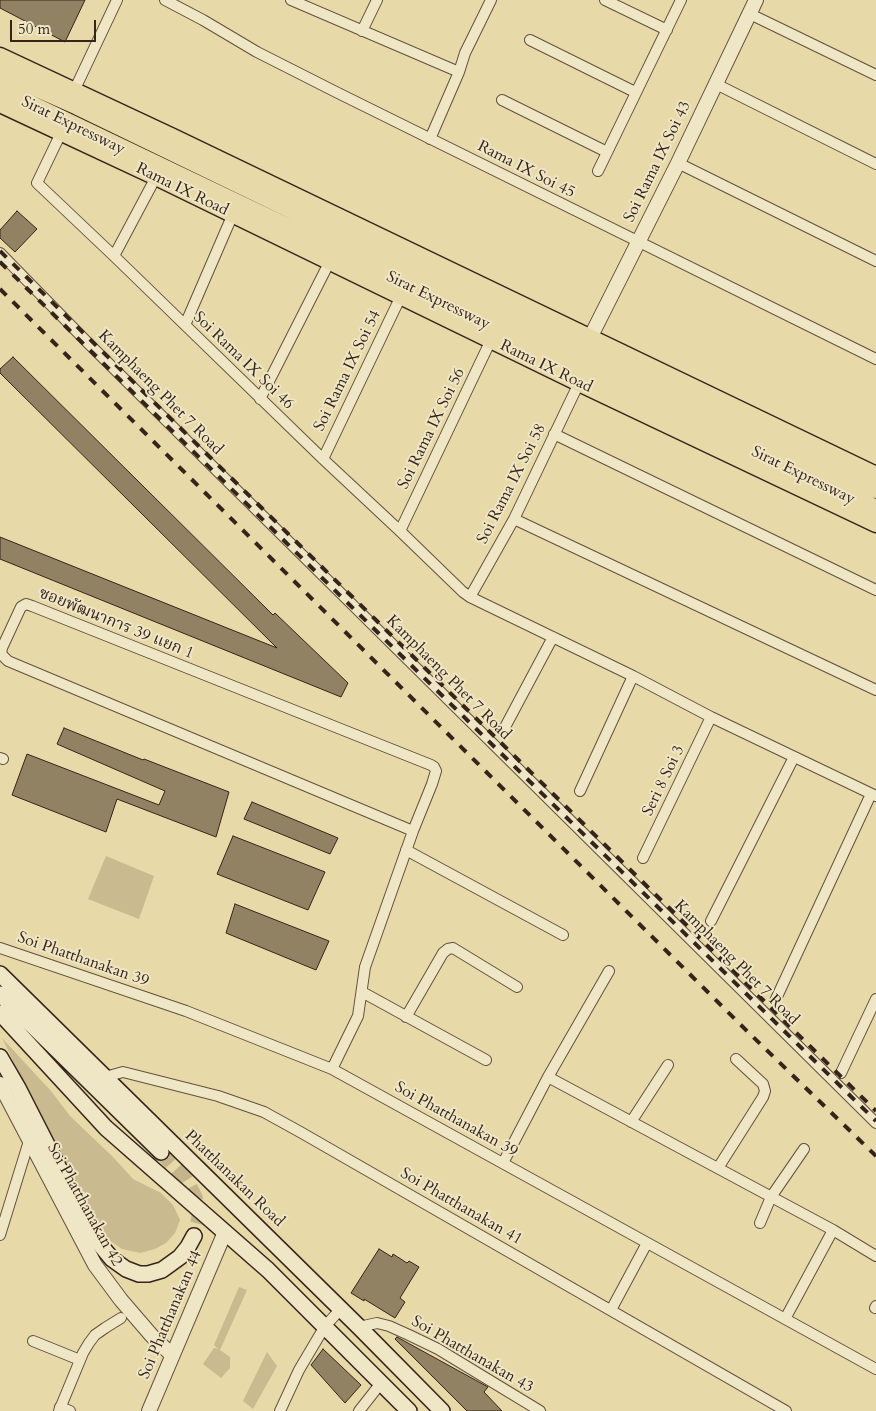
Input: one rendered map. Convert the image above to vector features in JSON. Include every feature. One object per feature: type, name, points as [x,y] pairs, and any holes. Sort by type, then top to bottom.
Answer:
[{"type":"highway","name":"Sirat Expressway","points":[[0,70],[78,105],[475,297],[876,477]]},
{"type":"highway","name":"Sirat Expressway","points":[[0,91],[876,510]]},
{"type":"main road","points":[[0,56],[173,137],[876,477]]},
{"type":"main road","name":"Rama IX Road","points":[[0,104],[234,214],[579,383],[876,524]]},
{"type":"main road","name":"Phatthanakan Road","points":[[0,974],[341,1309],[442,1411]]},
{"type":"main road","points":[[0,994],[161,1152]]},
{"type":"main road","points":[[0,1013],[106,1128],[268,1270],[409,1411]]},
{"type":"main road","points":[[0,1057],[18,1088],[90,1229],[112,1259],[126,1270],[139,1274],[148,1274],[162,1270],[180,1257],[194,1236]]},
{"type":"street","points":[[74,91],[117,0]]},
{"type":"street","name":"Rama IX Soi 45","points":[[165,0],[204,20],[257,52],[638,243],[876,359]]},
{"type":"street","points":[[291,0],[459,72]]},
{"type":"street","points":[[362,30],[377,0]]},
{"type":"street","points":[[430,139],[465,54],[491,0]]},
{"type":"street","points":[[605,0],[667,30]]},
{"type":"street","points":[[598,171],[681,0]]},
{"type":"street","name":"Soi Rama IX Soi 43","points":[[590,338],[678,163],[756,0]]},
{"type":"street","points":[[750,14],[876,75]]},
{"type":"street","points":[[530,40],[635,92]]},
{"type":"street","points":[[716,84],[876,164]]},
{"type":"street","points":[[502,100],[607,152]]},
{"type":"street","name":"Soi Rama IX Soi 46","points":[[61,133],[36,183],[114,256],[322,460],[463,592],[633,676],[711,717],[873,795]]},
{"type":"street","points":[[678,163],[876,261]]},
{"type":"street","points":[[114,256],[156,177]]},
{"type":"street","points":[[185,325],[234,214]]},
{"type":"street","name":"Kamphaeng Phet 7 Road","points":[[0,253],[96,351],[876,1124]]},
{"type":"street","points":[[260,398],[330,261]]},
{"type":"street","name":"Soi Rama IX Soi 54","points":[[322,460],[401,296]]},
{"type":"street","name":"Soi Rama IX Soi 56","points":[[400,531],[491,340]]},
{"type":"street","name":"Soi Rama IX Soi 58","points":[[470,597],[514,519],[579,383]]},
{"type":"street","points":[[554,434],[876,590]]},
{"type":"street","points":[[514,519],[876,690]]},
{"type":"street","name":"ซอยพัฒนาการ 39 แยก 1","points":[[332,1069],[358,1016],[365,967],[406,850],[432,784],[436,771],[434,767],[431,764],[32,606],[26,604],[21,606],[2,648],[1,654],[8,661],[413,831]]},
{"type":"street","points":[[504,730],[553,637]]},
{"type":"street","points":[[580,790],[633,676]]},
{"type":"street","name":"Seri 8 Soi 3","points":[[643,858],[711,717]]},
{"type":"street","points":[[711,921],[794,757]]},
{"type":"street","points":[[775,1001],[873,795]]},
{"type":"street","points":[[406,850],[563,935]]},
{"type":"street","name":"Soi Phatthanakan 39","points":[[0,948],[186,1011],[332,1069],[876,1369]]},
{"type":"street","points":[[406,1017],[443,953],[448,949],[453,948],[517,987]]},
{"type":"street","points":[[503,1163],[548,1077],[609,971]]},
{"type":"street","points":[[362,992],[486,1060]]},
{"type":"street","points":[[841,1073],[876,999]]},
{"type":"street","points":[[718,1168],[765,1091],[763,1084],[736,1059]]},
{"type":"street","points":[[632,1122],[668,1065]]},
{"type":"street","name":"Soi Phatthanakan 41","points":[[105,1077],[123,1072],[218,1096],[264,1112],[786,1411]]},
{"type":"street","points":[[548,1077],[833,1230],[876,1256]]},
{"type":"street","name":"Soi Phatthanakan 42","points":[[0,1084],[95,1265],[121,1300],[152,1336],[172,1355]]},
{"type":"street","points":[[0,1235],[29,1141]]},
{"type":"street","points":[[760,1223],[771,1197],[804,1149]]},
{"type":"street","points":[[785,1319],[833,1230]]},
{"type":"street","name":"Soi Phatthanakan 44","points":[[149,1411],[225,1232]]},
{"type":"street","points":[[611,1310],[646,1243]]},
{"type":"street","points":[[280,1411],[299,1370],[325,1326],[341,1309]]},
{"type":"street","points":[[63,1410],[80,1360],[89,1343],[95,1335],[121,1318]]},
{"type":"street","name":"Soi Phatthanakan 43","points":[[359,1327],[377,1323],[409,1335],[438,1349],[540,1411]]},
{"type":"street","points":[[33,1341],[80,1360]]},
{"type":"street","points":[[359,1411],[381,1383]]},
{"type":"shaded area","points":[[106,856],[154,876],[139,919],[88,899]]},
{"type":"shaded area","points":[[2,1038],[51,1091],[70,1116],[133,1179],[161,1193],[173,1205],[180,1220],[175,1233],[166,1243],[155,1249],[140,1253],[122,1249],[109,1240],[94,1221],[69,1175]]},
{"type":"shaded area","points":[[239,1287],[247,1290],[220,1350],[230,1357],[230,1368],[221,1378],[203,1364],[214,1348],[218,1349],[214,1345]]},
{"type":"shaded area","points":[[267,1352],[277,1366],[253,1409],[243,1401]]},
{"type":"building","points":[[0,0],[85,0],[65,42],[0,8]]},
{"type":"building","points":[[17,211],[37,229],[15,252],[0,238],[0,230]]},
{"type":"building","points":[[13,357],[273,615],[275,613],[348,683],[341,697],[0,559],[0,537],[277,648],[0,373],[0,369]]},
{"type":"building","points":[[64,728],[229,792],[216,837],[117,799],[106,832],[12,795],[27,754],[159,805],[165,791],[57,744]]},
{"type":"building","points":[[252,802],[338,838],[330,854],[244,819]]},
{"type":"building","points":[[233,836],[325,872],[308,910],[217,874]]},
{"type":"building","points":[[235,904],[329,941],[316,970],[226,933]]},
{"type":"building","points":[[379,1249],[392,1257],[393,1254],[407,1263],[409,1261],[419,1267],[400,1298],[405,1302],[395,1318],[351,1293]]},
{"type":"building","points":[[397,1337],[488,1387],[484,1392],[502,1411],[467,1411],[395,1339]]},
{"type":"building","points":[[323,1349],[361,1385],[345,1403],[311,1365]]},
{"type":"tunnel","points":[[161,1152],[184,1177],[195,1197],[199,1218],[194,1236]]},
{"type":"railway","points":[[0,251],[876,1111]]},
{"type":"railway","points":[[0,262],[876,1121]]},
{"type":"railway","points":[[0,289],[749,1033],[876,1156]]}]
